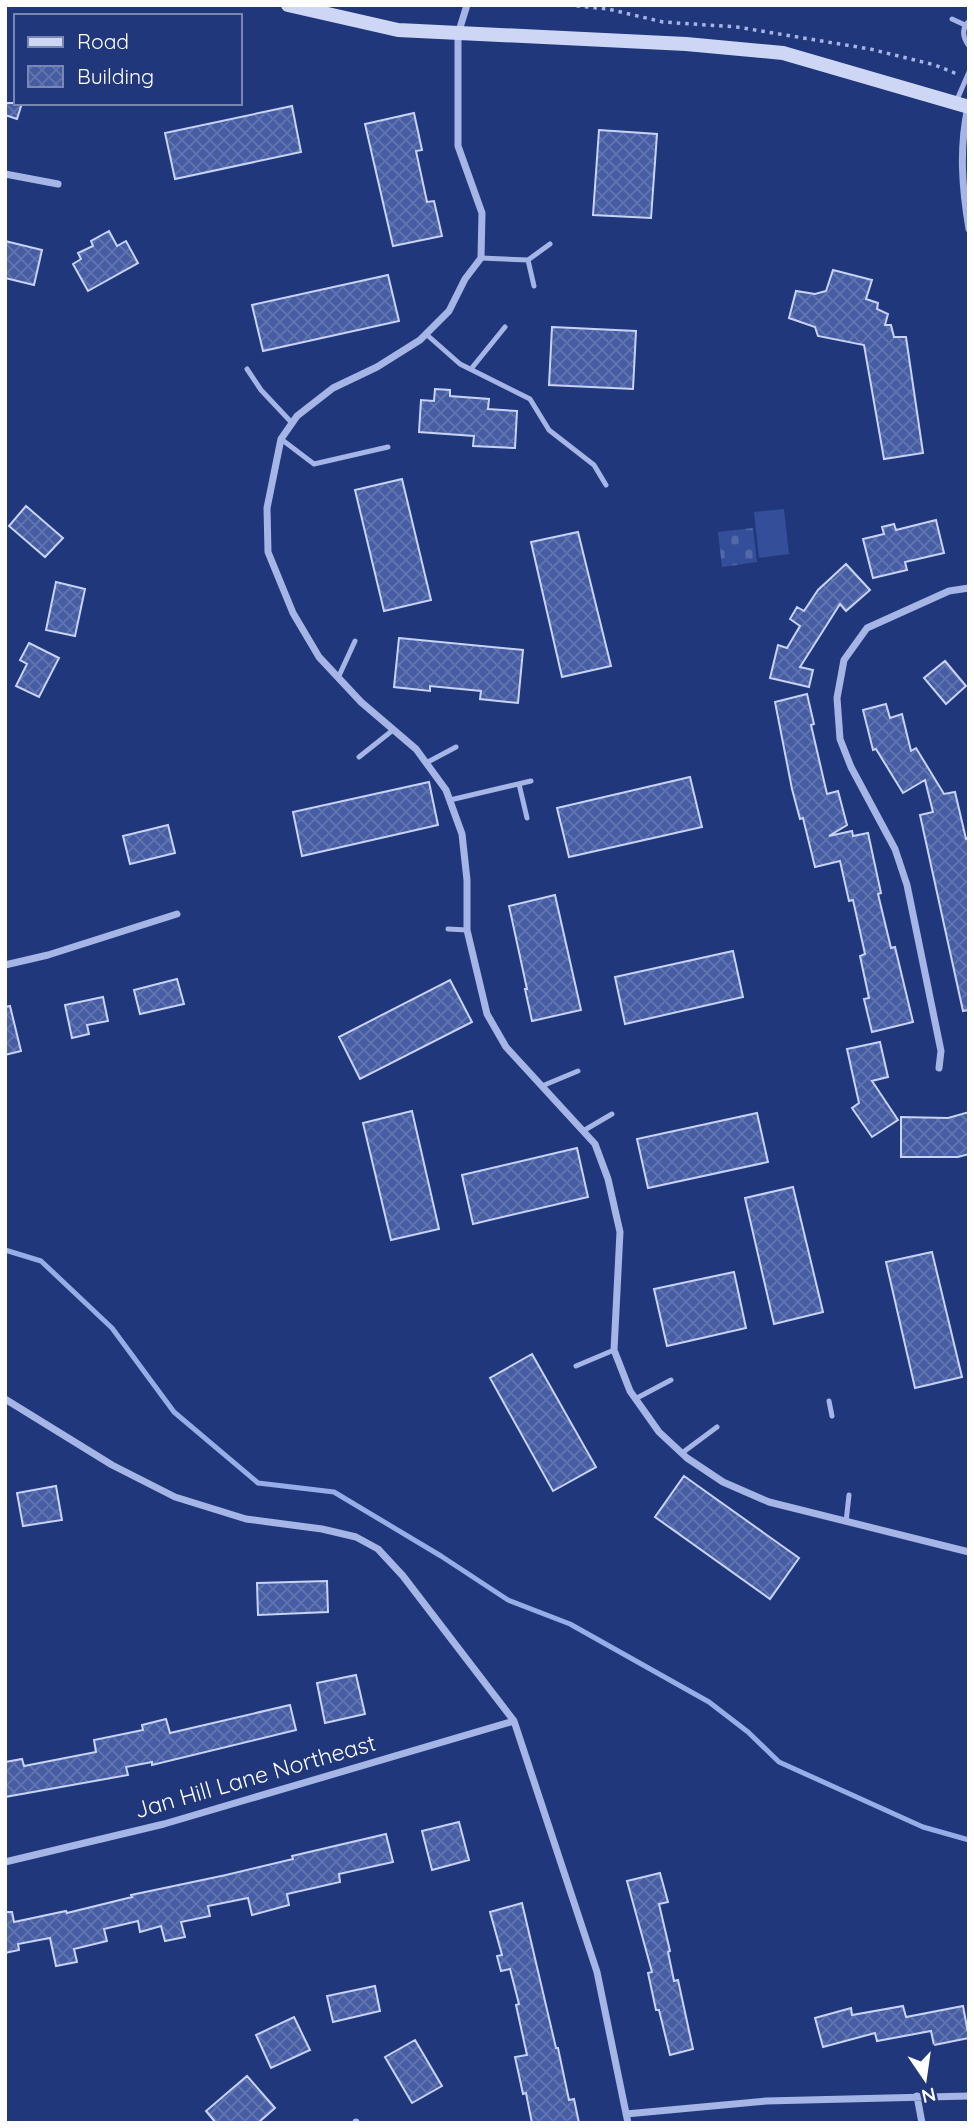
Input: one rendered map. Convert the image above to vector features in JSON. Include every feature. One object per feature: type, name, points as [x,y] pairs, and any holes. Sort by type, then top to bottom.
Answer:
[{"type":"main road","points":[[288,5],[398,30],[686,44],[783,53],[964,106]]},
{"type":"street","points":[[467,5],[458,34],[458,146],[482,214],[481,258],[465,279],[449,311],[426,334],[377,368],[333,388],[297,416],[281,439],[268,508],[268,552],[293,613],[318,657],[416,749],[446,790],[462,834],[467,880],[467,930],[487,1014],[506,1047],[595,1144],[608,1180],[620,1232],[614,1350],[635,1399],[659,1432],[682,1453],[723,1482],[769,1502],[969,1552]]},
{"type":"street","points":[[964,106],[962,190],[969,229]]},
{"type":"street","points":[[5,174],[58,184]]},
{"type":"street","points":[[939,1068],[941,1051],[907,886],[895,849],[851,767],[840,739],[837,698],[844,660],[867,628],[949,591],[969,588]]},
{"type":"street","points":[[5,965],[48,955],[177,914]]},
{"type":"street","points":[[5,1399],[112,1465],[175,1497],[246,1519],[322,1529],[356,1537],[378,1549],[403,1576],[514,1721],[597,1972],[628,2123]]},
{"type":"street","name":"Jan Hill Lane Northeast","points":[[5,1862],[164,1824],[514,1721]]},
{"type":"street","points":[[917,2096],[922,2123]]},
{"type":"street","points":[[626,2114],[766,2101],[969,2096]]},
{"type":"lane","points":[[952,19],[967,23],[963,35],[969,46]]},
{"type":"lane","points":[[964,106],[969,72]]},
{"type":"lane","points":[[481,258],[528,260],[550,244]]},
{"type":"lane","points":[[528,260],[534,286]]},
{"type":"lane","points":[[471,369],[505,327]]},
{"type":"lane","points":[[426,334],[460,364],[530,399],[549,430],[594,465],[606,485]]},
{"type":"lane","points":[[247,369],[261,390],[292,423]]},
{"type":"lane","points":[[281,439],[314,464],[388,447]]},
{"type":"lane","points":[[338,678],[355,641]]},
{"type":"lane","points":[[359,757],[393,730]]},
{"type":"lane","points":[[426,763],[456,747]]},
{"type":"lane","points":[[450,800],[531,781]]},
{"type":"lane","points":[[519,783],[527,818]]},
{"type":"lane","points":[[448,929],[467,930]]},
{"type":"lane","points":[[542,1087],[578,1072]]},
{"type":"lane","points":[[583,1131],[612,1114]]},
{"type":"lane","points":[[576,1366],[614,1350]]},
{"type":"lane","points":[[635,1399],[671,1380]]},
{"type":"lane","points":[[828,1401],[832,1416]]},
{"type":"lane","points":[[682,1453],[717,1427]]},
{"type":"lane","points":[[846,1521],[849,1495]]},
{"type":"green space","points":[[784,509],[789,554],[759,558],[754,512]]},
{"type":"green space","points":[[753,528],[757,562],[722,567],[718,532]]},
{"type":"building","points":[[5,103],[21,105],[17,119],[5,115]]},
{"type":"building","points":[[292,106],[301,152],[175,179],[165,133]]},
{"type":"building","points":[[414,113],[422,150],[416,151],[427,202],[434,201],[442,236],[393,246],[365,124]]},
{"type":"building","points":[[599,130],[657,134],[651,218],[593,215]]},
{"type":"building","points":[[109,231],[117,246],[126,241],[138,263],[88,291],[73,264],[81,259],[78,253],[93,246],[91,241]]},
{"type":"building","points":[[5,241],[42,250],[34,285],[5,278]]},
{"type":"building","points":[[833,270],[872,280],[866,299],[878,303],[877,309],[888,314],[885,325],[891,325],[894,337],[906,337],[923,453],[884,459],[864,345],[818,336],[815,327],[789,318],[796,291],[815,294],[826,291]]},
{"type":"building","points":[[388,275],[399,321],[263,351],[252,305]]},
{"type":"building","points":[[552,327],[636,331],[633,389],[549,385]]},
{"type":"building","points":[[435,389],[450,390],[450,396],[489,399],[488,409],[517,411],[515,448],[473,446],[474,436],[419,432],[421,400],[434,401]]},
{"type":"building","points":[[402,479],[431,600],[384,611],[355,490]]},
{"type":"building","points":[[26,506],[63,538],[45,557],[9,526]]},
{"type":"building","points":[[936,520],[944,553],[905,562],[907,570],[873,578],[863,539],[884,534],[882,527],[894,524],[896,530]]},
{"type":"building","points":[[578,532],[611,666],[562,677],[531,542]]},
{"type":"building","points":[[846,564],[870,590],[846,611],[840,604],[800,667],[813,670],[809,687],[770,678],[778,645],[787,648],[800,626],[790,619],[797,607],[804,611],[818,590]]},
{"type":"building","points":[[56,582],[85,589],[75,636],[46,630]]},
{"type":"building","points":[[399,638],[523,650],[518,703],[480,699],[481,691],[430,686],[430,691],[394,687]]},
{"type":"building","points":[[29,643],[59,658],[39,697],[16,686],[27,664],[20,660]]},
{"type":"building","points":[[945,661],[966,686],[946,704],[924,678]]},
{"type":"building","points":[[807,694],[814,724],[811,725],[827,794],[838,791],[847,825],[829,836],[852,831],[853,836],[868,833],[881,893],[878,894],[891,948],[895,947],[913,1022],[872,1032],[864,999],[869,998],[860,956],[865,954],[853,900],[849,901],[840,861],[815,867],[803,818],[800,819],[792,789],[775,702]]},
{"type":"building","points":[[886,704],[890,718],[902,714],[911,751],[916,748],[944,794],[955,792],[966,839],[969,838],[969,1010],[963,1011],[920,815],[933,812],[925,780],[903,793],[876,749],[873,750],[863,710]]},
{"type":"building","points":[[690,777],[702,827],[569,857],[557,808]]},
{"type":"building","points":[[429,782],[438,825],[302,856],[293,812]]},
{"type":"building","points":[[168,825],[175,853],[130,864],[123,836]]},
{"type":"building","points":[[555,895],[581,1010],[532,1021],[509,906]]},
{"type":"building","points":[[733,951],[743,997],[625,1024],[615,977]]},
{"type":"building","points":[[177,979],[184,1004],[140,1014],[134,990]]},
{"type":"building","points":[[450,980],[472,1022],[360,1079],[339,1037]]},
{"type":"building","points":[[103,997],[108,1021],[87,1025],[89,1034],[72,1038],[65,1005]]},
{"type":"building","points":[[10,1006],[21,1051],[5,1055],[5,1007]]},
{"type":"building","points":[[880,1042],[888,1077],[872,1081],[898,1120],[872,1137],[852,1108],[859,1103],[847,1049]]},
{"type":"building","points":[[412,1111],[439,1229],[391,1240],[363,1123]]},
{"type":"building","points":[[969,1112],[969,1154],[958,1157],[901,1157],[901,1117],[948,1118]]},
{"type":"building","points":[[757,1113],[768,1162],[648,1188],[637,1139]]},
{"type":"building","points":[[577,1148],[588,1197],[473,1224],[462,1175]]},
{"type":"building","points":[[793,1187],[823,1312],[774,1324],[745,1198]]},
{"type":"building","points":[[932,1252],[962,1377],[915,1388],[886,1262]]},
{"type":"building","points":[[734,1272],[746,1328],[667,1346],[654,1289]]},
{"type":"building","points":[[532,1354],[596,1467],[553,1491],[490,1378]]},
{"type":"building","points":[[684,1476],[799,1558],[770,1599],[655,1517]]},
{"type":"building","points":[[56,1486],[62,1520],[23,1526],[17,1493]]},
{"type":"building","points":[[327,1581],[328,1612],[258,1615],[257,1583]]},
{"type":"building","points":[[356,1675],[365,1714],[325,1723],[317,1683]]},
{"type":"building","points":[[290,1705],[296,1730],[152,1765],[152,1762],[126,1767],[128,1775],[5,1797],[5,1762],[22,1759],[24,1766],[96,1752],[94,1740],[143,1730],[142,1725],[166,1719],[170,1733]]},
{"type":"building","points":[[459,1822],[469,1860],[432,1870],[422,1831]]},
{"type":"building","points":[[386,1834],[393,1862],[339,1874],[340,1882],[287,1894],[289,1905],[252,1915],[248,1898],[208,1906],[210,1916],[181,1922],[185,1937],[165,1941],[161,1926],[140,1932],[138,1921],[104,1929],[107,1941],[74,1949],[77,1962],[56,1966],[50,1938],[18,1944],[19,1950],[5,1953],[5,1912],[12,1912],[14,1922],[66,1911],[67,1913]]},
{"type":"building","points":[[660,1873],[668,1902],[659,1904],[670,1951],[668,1952],[674,1981],[678,1980],[693,2049],[670,2055],[659,2010],[656,2010],[648,1973],[652,1972],[627,1881]]},
{"type":"building","points":[[522,1903],[569,2100],[574,2099],[579,2123],[532,2123],[526,2093],[523,2094],[515,2057],[527,2055],[516,2005],[519,2004],[510,1969],[501,1971],[497,1956],[502,1955],[490,1912]]},
{"type":"building","points":[[375,1986],[380,2011],[333,2022],[327,1996]]},
{"type":"building","points":[[903,2006],[906,2017],[963,2006],[969,2038],[934,2045],[931,2031],[877,2041],[875,2033],[823,2047],[815,2018],[851,2008],[852,2015]]},
{"type":"building","points":[[294,2017],[310,2050],[271,2068],[256,2035]]},
{"type":"building","points":[[415,2040],[442,2086],[412,2103],[385,2057]]},
{"type":"building","points":[[247,2076],[275,2108],[258,2123],[216,2123],[206,2111]]},
{"type":"waterway","points":[[5,1250],[41,1261],[112,1328],[174,1412],[258,1483],[334,1492],[508,1600],[570,1624],[709,1702],[748,1732],[779,1762],[923,1827],[969,1840]]}]
